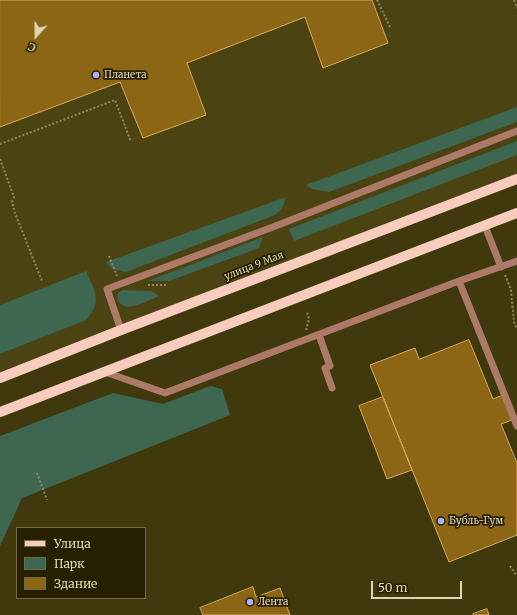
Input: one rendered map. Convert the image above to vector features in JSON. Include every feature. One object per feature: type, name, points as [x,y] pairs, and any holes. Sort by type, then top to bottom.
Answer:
[{"type":"main road","name":"улица 9 Мая","points":[[0,378],[121,330],[517,179]]},
{"type":"main road","points":[[0,412],[517,214]]},
{"type":"lane","points":[[121,330],[107,289],[273,227],[517,131]]},
{"type":"lane","points":[[485,226],[501,267]]},
{"type":"lane","points":[[105,372],[165,392],[459,281],[517,261]]},
{"type":"lane","points":[[459,281],[517,426]]},
{"type":"lane","points":[[319,335],[330,366],[325,368],[332,388]]},
{"type":"path","points":[[377,0],[390,27]]},
{"type":"path","points":[[514,0],[517,8]]},
{"type":"path","points":[[0,144],[115,100],[131,142]]},
{"type":"path","points":[[0,159],[14,197],[12,202],[15,213],[42,281]]},
{"type":"path","points":[[501,267],[511,290],[514,322],[517,330]]},
{"type":"path","points":[[303,341],[310,319],[307,312]]},
{"type":"path","points":[[37,473],[46,500]]},
{"type":"path","points":[[510,566],[517,576]]},
{"type":"shaded area","points":[[0,0],[517,0],[517,179],[0,378]]},
{"type":"green space","points":[[517,107],[517,122],[329,192],[312,189],[306,185]]},
{"type":"green space","points":[[517,141],[517,155],[294,241],[289,229]]},
{"type":"green space","points":[[286,197],[282,209],[275,215],[126,272],[112,269],[106,262]]},
{"type":"green space","points":[[263,237],[259,248],[169,281],[148,281]]},
{"type":"green space","points":[[86,271],[96,296],[96,302],[86,320],[0,354],[0,305]]},
{"type":"green space","points":[[122,290],[151,291],[159,296],[134,306],[127,306],[122,305],[119,301],[117,294]]},
{"type":"green space","points":[[210,386],[222,389],[230,415],[22,498],[0,546],[0,436],[113,393],[163,404]]},
{"type":"building","name":"Планета","points":[[0,0],[372,0],[388,43],[323,68],[305,17],[187,63],[206,115],[143,138],[120,82],[0,127]]},
{"type":"building","points":[[469,340],[493,399],[503,395],[512,420],[501,424],[517,463],[517,535],[449,562],[370,365],[415,348],[419,359]]},
{"type":"building","points":[[383,397],[412,470],[387,479],[359,406]]},
{"type":"building","name":"Лента","points":[[253,587],[256,597],[280,588],[290,615],[203,615],[200,608]]},
{"type":"building","points":[[487,609],[489,615],[473,615],[473,614]]},
{"type":"place","name":"Планета","points":[[96,75]]},
{"type":"place","name":"Бубль-Гум","points":[[441,521]]},
{"type":"place","name":"Лента","points":[[250,602]]}]
